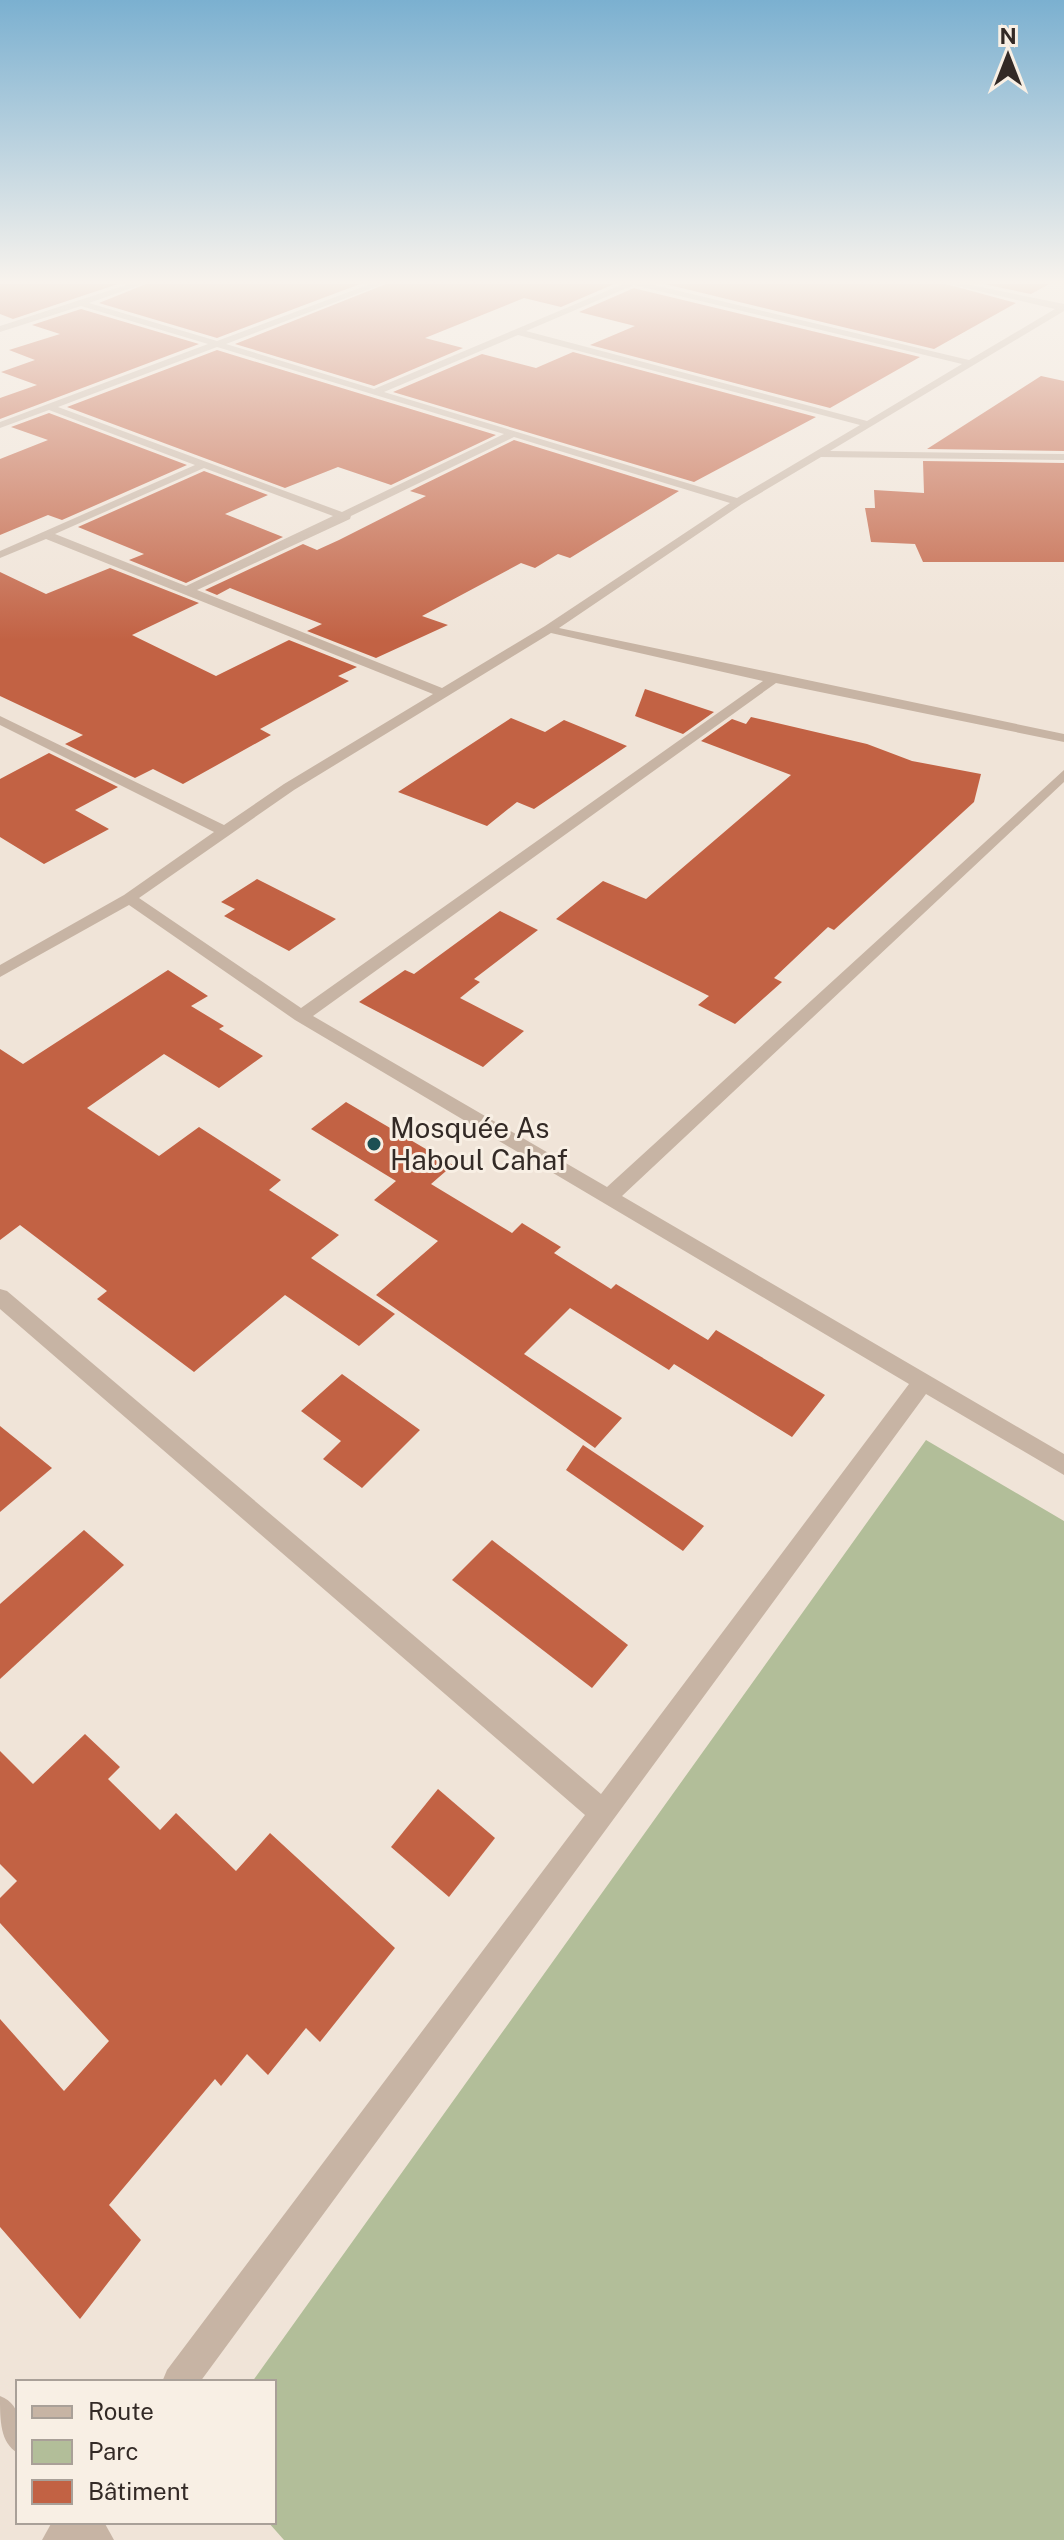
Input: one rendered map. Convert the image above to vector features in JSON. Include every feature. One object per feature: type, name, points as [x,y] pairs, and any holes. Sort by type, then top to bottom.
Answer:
[{"type":"street","points":[[0,425],[61,403]]},
{"type":"street","points":[[410,403],[738,502]]},
{"type":"street","points":[[786,403],[868,424]]},
{"type":"street","points":[[0,972],[129,898],[289,787],[549,629],[738,502],[904,403]]},
{"type":"street","points":[[49,407],[346,517]]},
{"type":"street","points":[[184,592],[346,517],[513,434]]},
{"type":"street","points":[[822,454],[1064,457]]},
{"type":"street","points":[[0,555],[207,463]]},
{"type":"street","points":[[47,535],[443,693]]},
{"type":"street","points":[[549,629],[1064,738]]},
{"type":"street","points":[[301,1016],[774,679]]},
{"type":"street","points":[[0,720],[226,832]]},
{"type":"street","points":[[609,1197],[1064,774]]},
{"type":"street","points":[[129,898],[301,1016],[921,1384],[1064,1465]]},
{"type":"street","points":[[0,1297],[602,1812]]},
{"type":"street","points":[[180,2380],[921,1384]]},
{"type":"street","points":[[0,2413],[16,2433]]},
{"type":"street","points":[[60,2540],[72,2524]]},
{"type":"street","points":[[84,2524],[96,2540]]},
{"type":"green space","points":[[926,1440],[1064,1521],[1064,2540],[284,2540],[270,2524],[276,2524],[276,2380],[253,2380]]},
{"type":"building","points":[[0,403],[44,403],[0,419]]},
{"type":"building","points":[[79,403],[389,403],[496,435],[391,485],[338,467],[285,488],[67,407]]},
{"type":"building","points":[[428,403],[762,403],[816,417],[694,482]]},
{"type":"building","points":[[809,403],[840,403],[830,408]]},
{"type":"building","points":[[1000,403],[1064,403],[1064,451],[927,449]]},
{"type":"building","points":[[49,413],[187,465],[62,520],[48,515],[0,535],[0,459],[48,440],[11,427]]},
{"type":"building","points":[[514,440],[679,491],[570,558],[558,554],[535,568],[521,563],[422,616],[448,625],[376,658],[307,631],[322,624],[230,588],[217,595],[205,590],[303,544],[317,550],[339,540],[426,496],[410,491]]},
{"type":"building","points":[[923,461],[1064,463],[1064,562],[923,562],[915,544],[871,542],[865,508],[875,508],[874,490],[924,493]]},
{"type":"building","points":[[204,471],[268,495],[225,514],[283,537],[186,583],[129,560],[144,554],[78,527]]},
{"type":"building","points":[[110,568],[199,603],[132,635],[216,676],[289,640],[357,667],[338,676],[349,681],[260,729],[271,735],[183,784],[153,769],[135,778],[65,744],[83,735],[0,696],[0,572],[46,594]]},
{"type":"building","points":[[645,689],[714,712],[683,734],[635,716]]},
{"type":"building","points":[[751,717],[867,744],[912,761],[981,774],[974,802],[834,930],[828,927],[774,978],[782,982],[735,1024],[698,1005],[709,996],[556,919],[603,881],[646,899],[791,775],[701,741],[732,719],[746,724]]},
{"type":"building","points":[[511,718],[545,732],[564,720],[627,746],[534,809],[517,802],[487,826],[398,792]]},
{"type":"building","points":[[49,753],[118,787],[75,810],[109,829],[44,864],[0,837],[0,779]]},
{"type":"building","points":[[257,879],[336,919],[289,951],[224,916],[235,909],[221,902]]},
{"type":"building","points":[[500,911],[538,930],[474,979],[480,982],[460,998],[524,1031],[483,1067],[359,1002],[405,970],[414,974]]},
{"type":"building","points":[[168,970],[208,996],[191,1006],[224,1026],[219,1029],[263,1056],[219,1088],[164,1054],[87,1108],[159,1156],[199,1127],[281,1180],[269,1190],[339,1235],[311,1258],[395,1314],[359,1346],[285,1295],[194,1372],[97,1299],[107,1291],[20,1225],[0,1240],[0,1049],[23,1064]]},
{"type":"building","points":[[346,1102],[453,1165],[431,1184],[512,1233],[522,1223],[561,1247],[554,1253],[611,1289],[616,1284],[708,1340],[716,1330],[825,1395],[792,1437],[674,1364],[669,1370],[570,1308],[524,1354],[622,1418],[595,1448],[376,1295],[438,1241],[374,1200],[396,1181],[311,1129]]},
{"type":"building","points":[[342,1374],[420,1430],[362,1488],[323,1459],[341,1441],[301,1411]]},
{"type":"building","points":[[0,1426],[52,1468],[0,1512]]},
{"type":"building","points":[[583,1445],[704,1526],[683,1551],[566,1470]]},
{"type":"building","points":[[84,1530],[124,1565],[0,1679],[0,1604]]},
{"type":"building","points":[[492,1540],[628,1645],[592,1688],[452,1580]]},
{"type":"building","points":[[85,1734],[120,1767],[108,1779],[160,1830],[176,1813],[236,1871],[270,1833],[395,1948],[320,2042],[306,2028],[268,2075],[247,2054],[221,2086],[215,2079],[109,2205],[141,2240],[80,2319],[0,2227],[0,2019],[64,2091],[109,2041],[0,1923],[0,1898],[17,1881],[0,1864],[0,1751],[33,1784]]},
{"type":"building","points":[[438,1789],[495,1838],[449,1897],[391,1847]]},
{"type":"place","name":"Mosquée As Haboul Cahaf","points":[[374,1144]]}]
